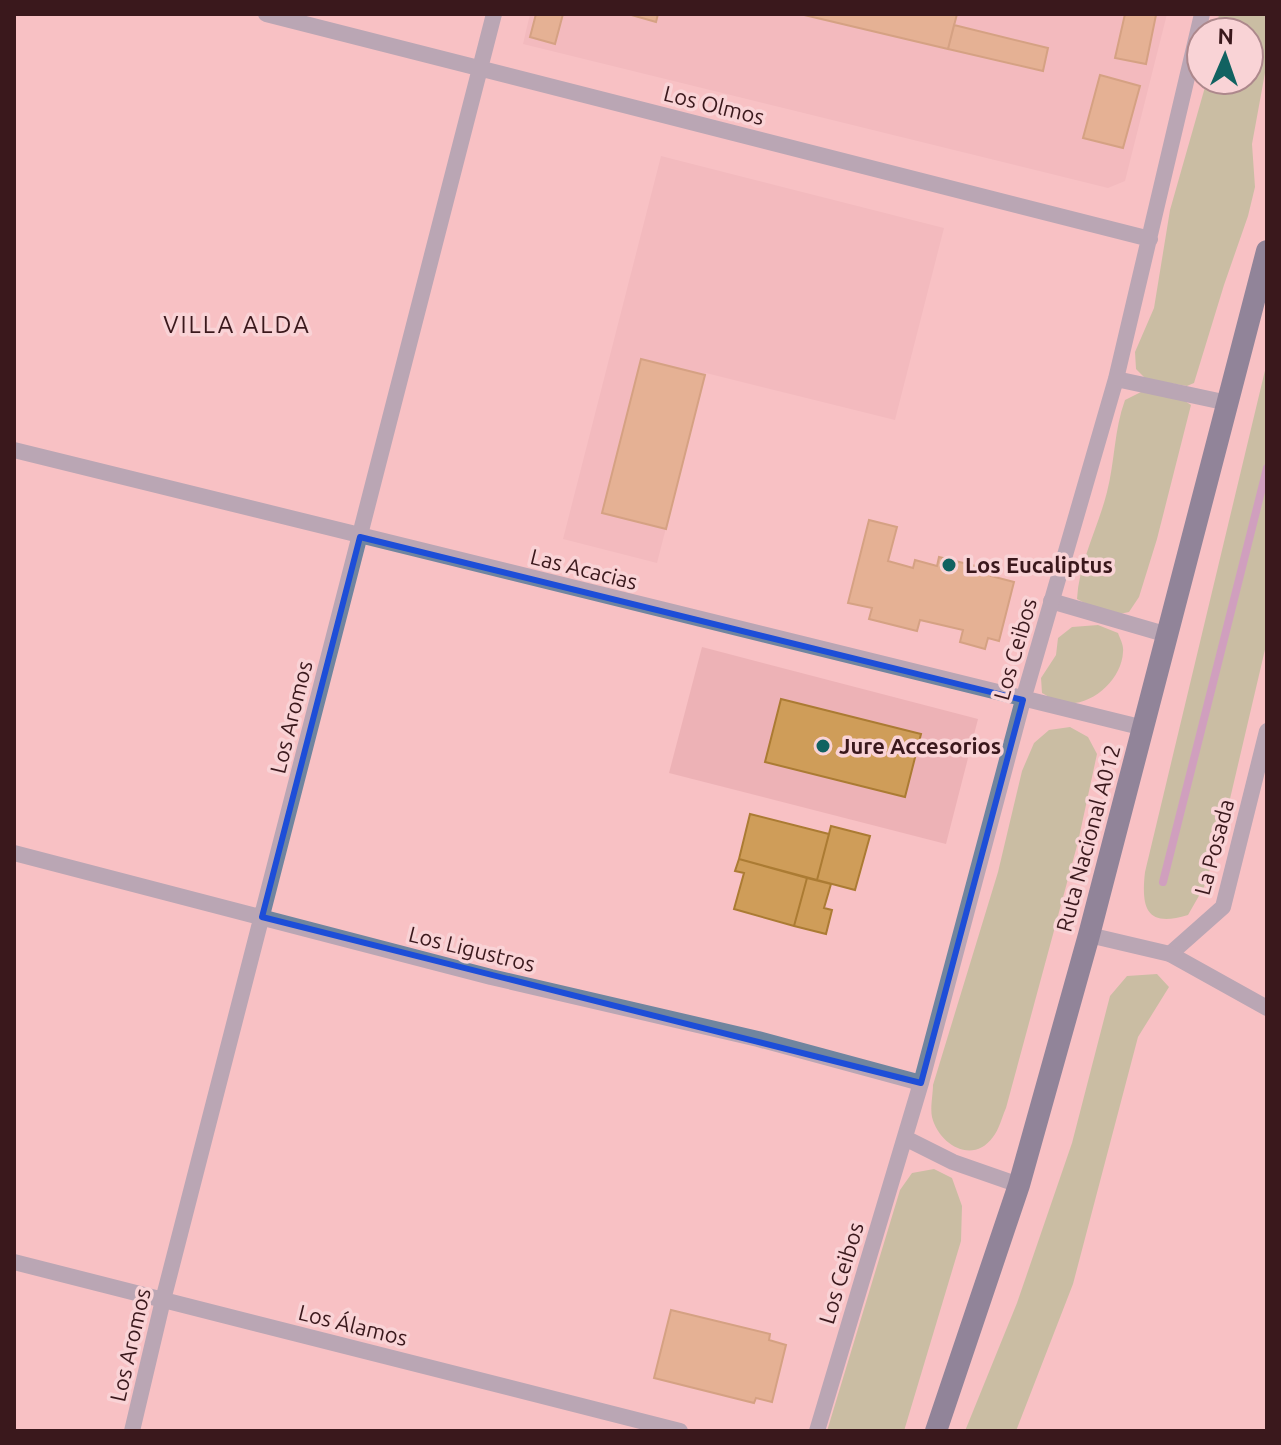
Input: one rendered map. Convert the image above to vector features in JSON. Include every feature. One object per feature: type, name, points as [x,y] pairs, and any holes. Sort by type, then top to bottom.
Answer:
[{"type":"highway","name":"Ruta Nacional A012","points":[[936,1431],[1019,1185],[1144,728],[1267,251]]},
{"type":"street","name":"Los Olmos","points":[[266,14],[1150,239]]},
{"type":"street","name":"Los Aromos","points":[[132,1431],[494,14]]},
{"type":"street","name":"Los Ceibos","points":[[817,1431],[921,1083],[1023,700],[1116,379],[1202,14]]},
{"type":"street","points":[[1116,379],[1228,403]]},
{"type":"street","name":"Las Acacias","points":[[14,450],[1144,728]]},
{"type":"street","points":[[1051,601],[1168,635]]},
{"type":"street","name":"La Posada","points":[[1170,954],[1223,907],[1267,731]]},
{"type":"street","name":"Los Ligustros","points":[[14,853],[491,977],[758,1039],[921,1083]]},
{"type":"street","points":[[1089,935],[1170,954],[1267,1008]]},
{"type":"street","points":[[905,1138],[953,1162],[1019,1185]]},
{"type":"street","name":"Los Álamos","points":[[14,1262],[680,1431]]},
{"type":"highlighted area","points":[[360,537],[1023,700],[921,1083],[262,917]]},
{"type":"shaded area","points":[[530,14],[1167,14],[1125,181],[1108,188],[523,44]]},
{"type":"shaded area","points":[[661,156],[944,228],[895,420],[706,373],[657,563],[563,539]]},
{"type":"shaded area","name":"Jure Accesorios","points":[[702,647],[978,719],[946,844],[669,773]]},
{"type":"green space","points":[[1267,14],[1265,73],[1265,16],[1219,16]]},
{"type":"green space","points":[[1202,96],[1261,96],[1252,144],[1255,187],[1248,216],[1194,383],[1187,386],[1146,379],[1136,369],[1135,352],[1154,308],[1170,210]]},
{"type":"green space","points":[[1267,362],[1267,641],[1222,833],[1204,887],[1188,915],[1163,919],[1155,917],[1146,905],[1145,872]]},
{"type":"green space","points":[[1141,392],[1179,397],[1191,405],[1139,597],[1129,612],[1110,616],[1077,599],[1078,585],[1107,492],[1125,400]]},
{"type":"green space","points":[[1098,625],[1118,633],[1123,647],[1121,663],[1110,682],[1082,702],[1058,701],[1042,693],[1041,678],[1056,655],[1058,638],[1072,627]]},
{"type":"green space","points":[[1070,727],[1088,737],[1097,754],[1078,842],[999,1127],[985,1145],[976,1150],[958,1148],[949,1143],[936,1127],[931,1113],[933,1085],[998,872],[1022,771],[1034,743],[1049,730]]},
{"type":"green space","points":[[1157,974],[1169,987],[1138,1037],[1073,1284],[1016,1431],[965,1431],[1017,1303],[1072,1143],[1110,996],[1127,976]]},
{"type":"green space","points":[[934,1169],[952,1178],[962,1206],[961,1241],[904,1431],[827,1431],[900,1190],[912,1173]]},
{"type":"building","points":[[536,14],[563,14],[555,44],[530,37]]},
{"type":"building","points":[[628,14],[658,14],[656,22]]},
{"type":"building","points":[[800,14],[957,14],[948,49]]},
{"type":"building","points":[[1125,14],[1156,15],[1146,64],[1115,58]]},
{"type":"building","points":[[954,25],[1048,48],[1043,71],[948,49]]},
{"type":"building","points":[[1100,75],[1140,86],[1123,148],[1083,138]]},
{"type":"building","points":[[641,359],[705,375],[666,529],[602,513]]},
{"type":"building","points":[[869,520],[897,527],[888,561],[913,568],[915,560],[937,566],[939,557],[992,570],[991,576],[1014,582],[999,641],[988,638],[985,649],[960,642],[963,630],[920,620],[917,631],[869,619],[872,608],[848,603]]},
{"type":"building","points":[[781,699],[921,734],[905,797],[765,762]]},
{"type":"building","points":[[750,814],[829,834],[817,880],[739,859]]},
{"type":"building","points":[[831,826],[870,836],[855,890],[817,880]]},
{"type":"building","points":[[739,859],[807,878],[794,926],[734,909],[744,873],[735,871]]},
{"type":"building","points":[[807,878],[831,884],[824,908],[832,910],[826,934],[794,926]]},
{"type":"building","points":[[671,1310],[770,1334],[769,1340],[786,1345],[772,1402],[756,1398],[754,1403],[654,1378]]},
{"type":"waterway","points":[[1163,882],[1267,468]]},
{"type":"place","name":"Los Eucaliptus","points":[[949,565]]},
{"type":"place","name":"Jure Accesorios","points":[[823,746]]},
{"type":"district","name":"VILLA ALDA","points":[[237,325]]}]
